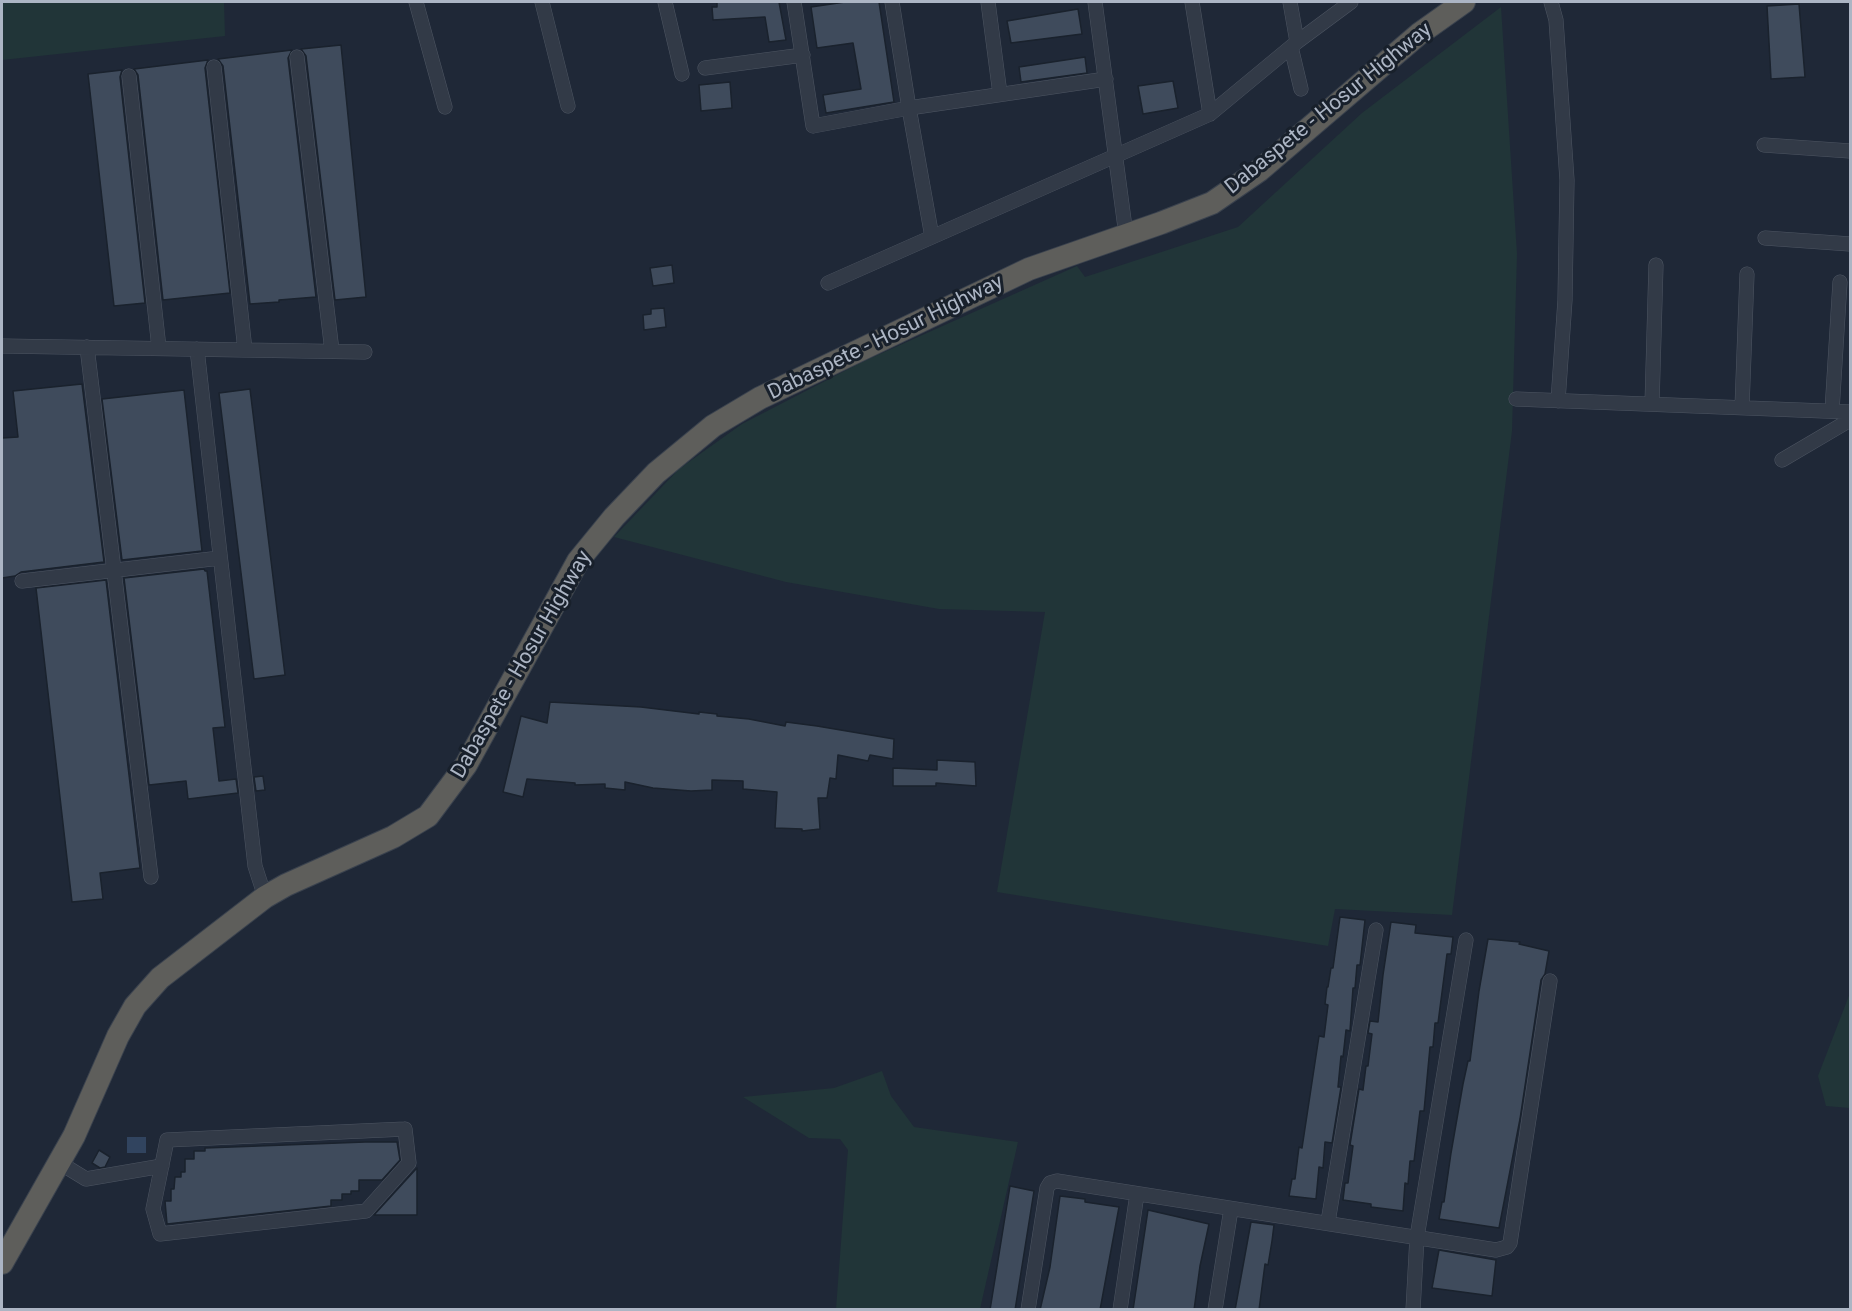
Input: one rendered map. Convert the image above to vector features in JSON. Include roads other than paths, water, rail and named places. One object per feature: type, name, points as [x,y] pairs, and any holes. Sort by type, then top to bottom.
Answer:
[{"type":"highway","name":"Dabaspete - Hosur Highway","points":[[2,1263],[74,1136],[118,1036],[135,1006],[160,978],[265,897],[286,885],[393,837],[428,816],[466,765],[578,561],[614,517],[656,473],[713,426],[760,398],[1029,269],[1126,236],[1212,203],[1260,170],[1419,34],[1464,2]]},
{"type":"street","points":[[416,2],[445,106]]},
{"type":"street","points":[[542,2],[568,106]]},
{"type":"street","points":[[665,2],[682,74]]},
{"type":"street","points":[[794,2],[813,126],[909,108],[1106,79]]},
{"type":"street","points":[[892,2],[932,237]]},
{"type":"street","points":[[988,2],[1000,94]]},
{"type":"street","points":[[1095,2],[1126,236]]},
{"type":"street","points":[[1192,2],[1210,114]]},
{"type":"street","points":[[1290,2],[1301,89]]},
{"type":"street","points":[[828,283],[1210,114],[1294,44],[1350,2]]},
{"type":"street","points":[[1551,2],[1556,20],[1567,180],[1565,300],[1558,401]]},
{"type":"street","points":[[705,68],[802,55]]},
{"type":"street","points":[[297,57],[332,351]]},
{"type":"street","points":[[214,67],[245,350]]},
{"type":"street","points":[[129,76],[159,348]]},
{"type":"street","points":[[1764,145],[1851,151]]},
{"type":"street","points":[[1765,238],[1851,244]]},
{"type":"street","points":[[1652,404],[1656,265]]},
{"type":"street","points":[[1742,407],[1747,274]]},
{"type":"street","points":[[1832,411],[1840,282]]},
{"type":"street","points":[[2,346],[365,352]]},
{"type":"street","points":[[87,347],[151,877]]},
{"type":"street","points":[[197,349],[255,866],[265,897]]},
{"type":"street","points":[[1516,399],[1851,412]]},
{"type":"street","points":[[1782,460],[1851,420]]},
{"type":"street","points":[[22,580],[220,558]]},
{"type":"street","points":[[1328,1222],[1376,930]]},
{"type":"street","points":[[1413,1310],[1417,1237],[1466,940]]},
{"type":"street","points":[[1028,1310],[1047,1188],[1050,1183],[1058,1180],[1496,1250],[1507,1247],[1510,1243],[1550,981]]},
{"type":"street","points":[[405,1129],[409,1163],[366,1211],[160,1234],[153,1209],[162,1166],[167,1140],[405,1129]]},
{"type":"street","points":[[60,1163],[86,1179],[162,1166]]},
{"type":"street","points":[[1120,1310],[1137,1194]]},
{"type":"street","points":[[1215,1310],[1231,1209]]},
{"type":"water","points":[[127,1137],[146,1137],[146,1153],[127,1153]]}]
